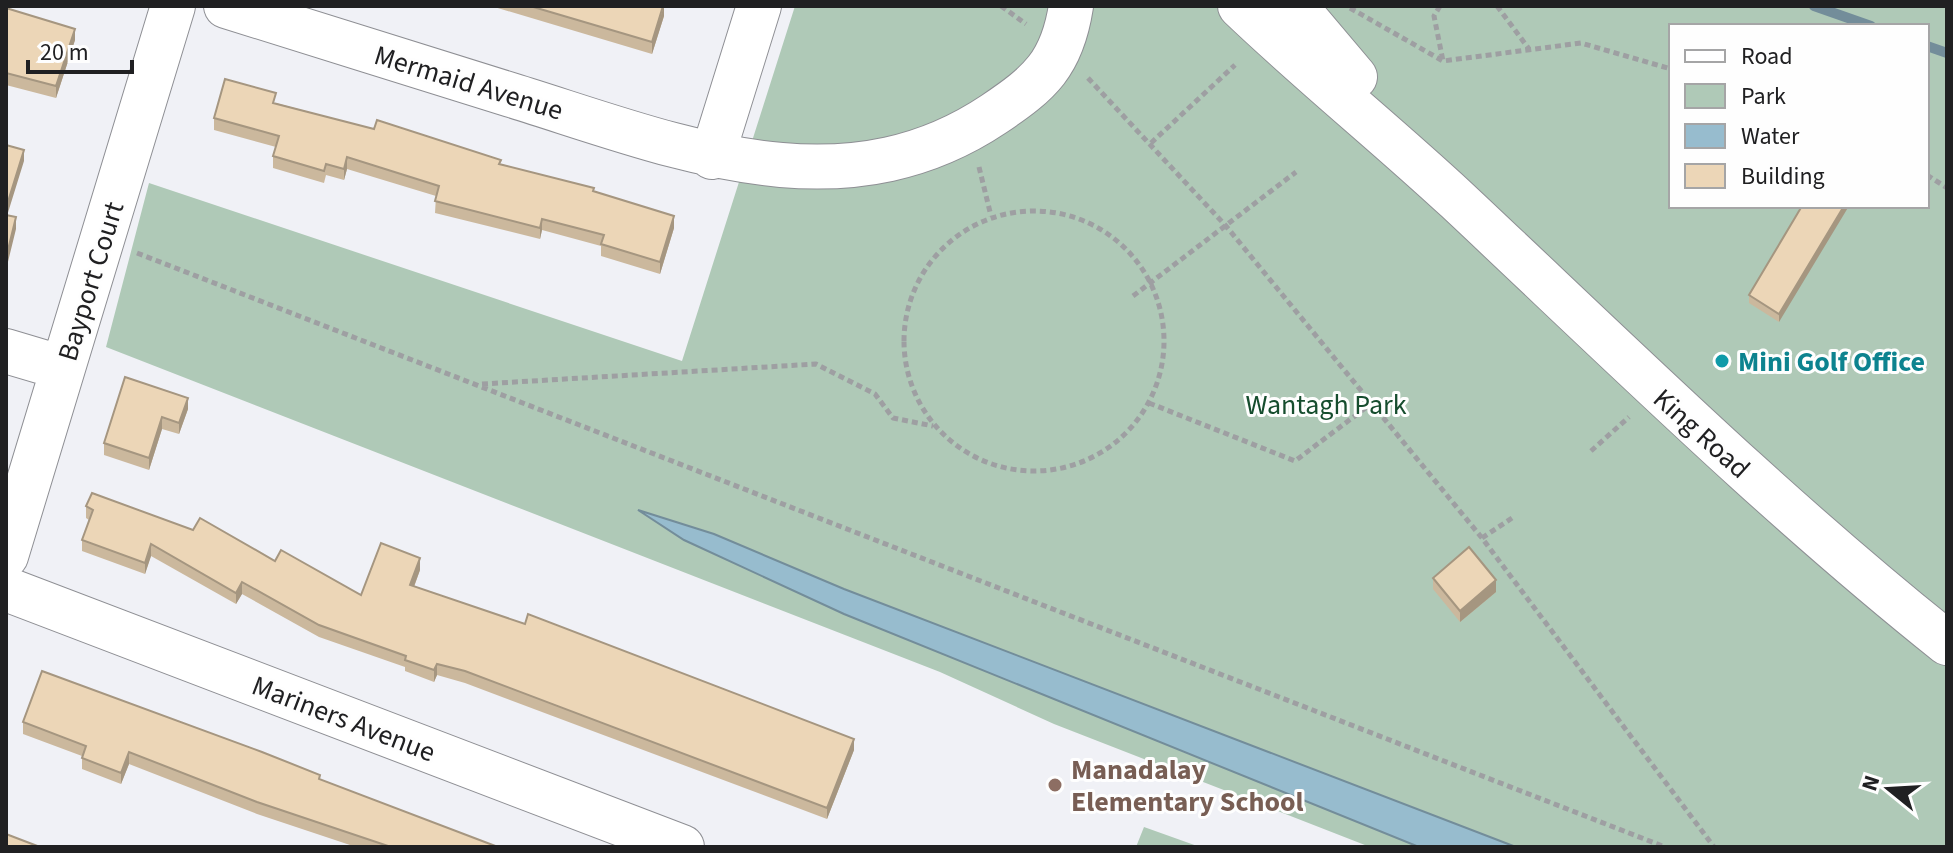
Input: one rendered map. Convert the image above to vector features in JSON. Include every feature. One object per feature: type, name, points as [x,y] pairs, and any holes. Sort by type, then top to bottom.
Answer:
[{"type":"street","name":"Bayport Court","points":[[6,556],[173,6]]},
{"type":"street","name":"Mermaid Avenue","points":[[226,6],[712,157],[802,166],[853,166],[906,157],[968,132],[1037,85],[1061,50]]},
{"type":"street","points":[[712,157],[759,6]]},
{"type":"street","points":[[1061,50],[1071,6]]},
{"type":"street","name":"King Road","points":[[1240,6],[1379,127],[1656,392],[1852,567],[1947,643]]},
{"type":"street","name":"King Road","points":[[1295,6],[1467,210]]},
{"type":"street","points":[[6,351],[63,368]]},
{"type":"street","name":"Mariners Avenue","points":[[6,589],[682,847]]},
{"type":"path","points":[[1001,6],[1061,50],[1226,226],[1482,538],[1714,847]]},
{"type":"path","points":[[1346,6],[1443,61],[1581,43],[1669,68]]},
{"type":"path","points":[[1440,6],[1434,16],[1443,61]]},
{"type":"path","points":[[1497,6],[1529,50]]},
{"type":"path","points":[[1151,143],[1235,65]]},
{"type":"path","points":[[968,132],[991,216]]},
{"type":"path","points":[[1133,296],[1296,172]]},
{"type":"path","points":[[1929,176],[1947,188]]},
{"type":"path","points":[[1028,209],[1066,213],[1089,223],[1130,251],[1151,282],[1163,322],[1163,350],[1149,403],[1123,437],[1088,460],[1047,471],[1005,469],[966,453],[933,426],[912,390],[903,348],[907,306],[925,267],[954,236],[991,216],[1028,209]]},
{"type":"path","points":[[102,240],[1665,847]]},
{"type":"path","points":[[477,385],[816,364],[875,394],[893,418],[933,426]]},
{"type":"path","points":[[1149,403],[1295,461],[1372,403]]},
{"type":"path","points":[[1591,451],[1633,413]]},
{"type":"path","points":[[1482,538],[1512,518]]},
{"type":"green space","name":"Wantagh Park","points":[[795,6],[1947,6],[1947,847],[1370,847],[1054,724],[940,672],[106,347],[149,183],[682,361]]},
{"type":"green space","points":[[1144,827],[1200,847],[1136,847]]},
{"type":"water","points":[[638,510],[714,534],[844,589],[1516,847],[1419,847],[844,614],[684,540]]},
{"type":"building","points":[[530,6],[663,6],[652,42]]},
{"type":"building","points":[[6,8],[75,29],[56,86],[6,73]]},
{"type":"building","points":[[225,79],[276,93],[273,103],[374,129],[377,120],[501,160],[499,164],[594,188],[593,191],[674,216],[660,262],[601,244],[604,235],[542,219],[540,228],[435,201],[439,186],[347,157],[344,169],[326,164],[324,171],[273,156],[279,136],[214,118]]},
{"type":"building","points":[[6,145],[24,150],[6,208]]},
{"type":"building","points":[[1801,208],[1843,208],[1779,314],[1749,295]]},
{"type":"building","points":[[6,215],[16,217],[6,258]]},
{"type":"building","points":[[125,377],[188,398],[179,423],[162,417],[149,458],[104,443]]},
{"type":"building","points":[[92,493],[193,530],[200,518],[275,561],[281,550],[361,595],[381,543],[420,558],[410,585],[525,624],[528,614],[854,739],[827,808],[465,671],[437,664],[434,670],[405,660],[406,656],[319,625],[242,582],[236,593],[151,544],[145,563],[82,540],[93,510],[86,506]]},
{"type":"building","points":[[1469,547],[1496,580],[1460,611],[1433,578]]},
{"type":"building","points":[[42,671],[262,752],[320,775],[319,779],[498,847],[391,847],[257,802],[129,752],[121,773],[82,758],[86,746],[23,722]]},
{"type":"building","points":[[6,834],[40,847],[6,847]]},
{"type":"waterway","points":[[1814,6],[1865,24]]},
{"type":"waterway","points":[[1929,47],[1947,53]]},
{"type":"place","name":"Mini Golf Office","points":[[1722,361]]},
{"type":"place","name":"Manadalay Elementary School","points":[[1055,785]]}]
